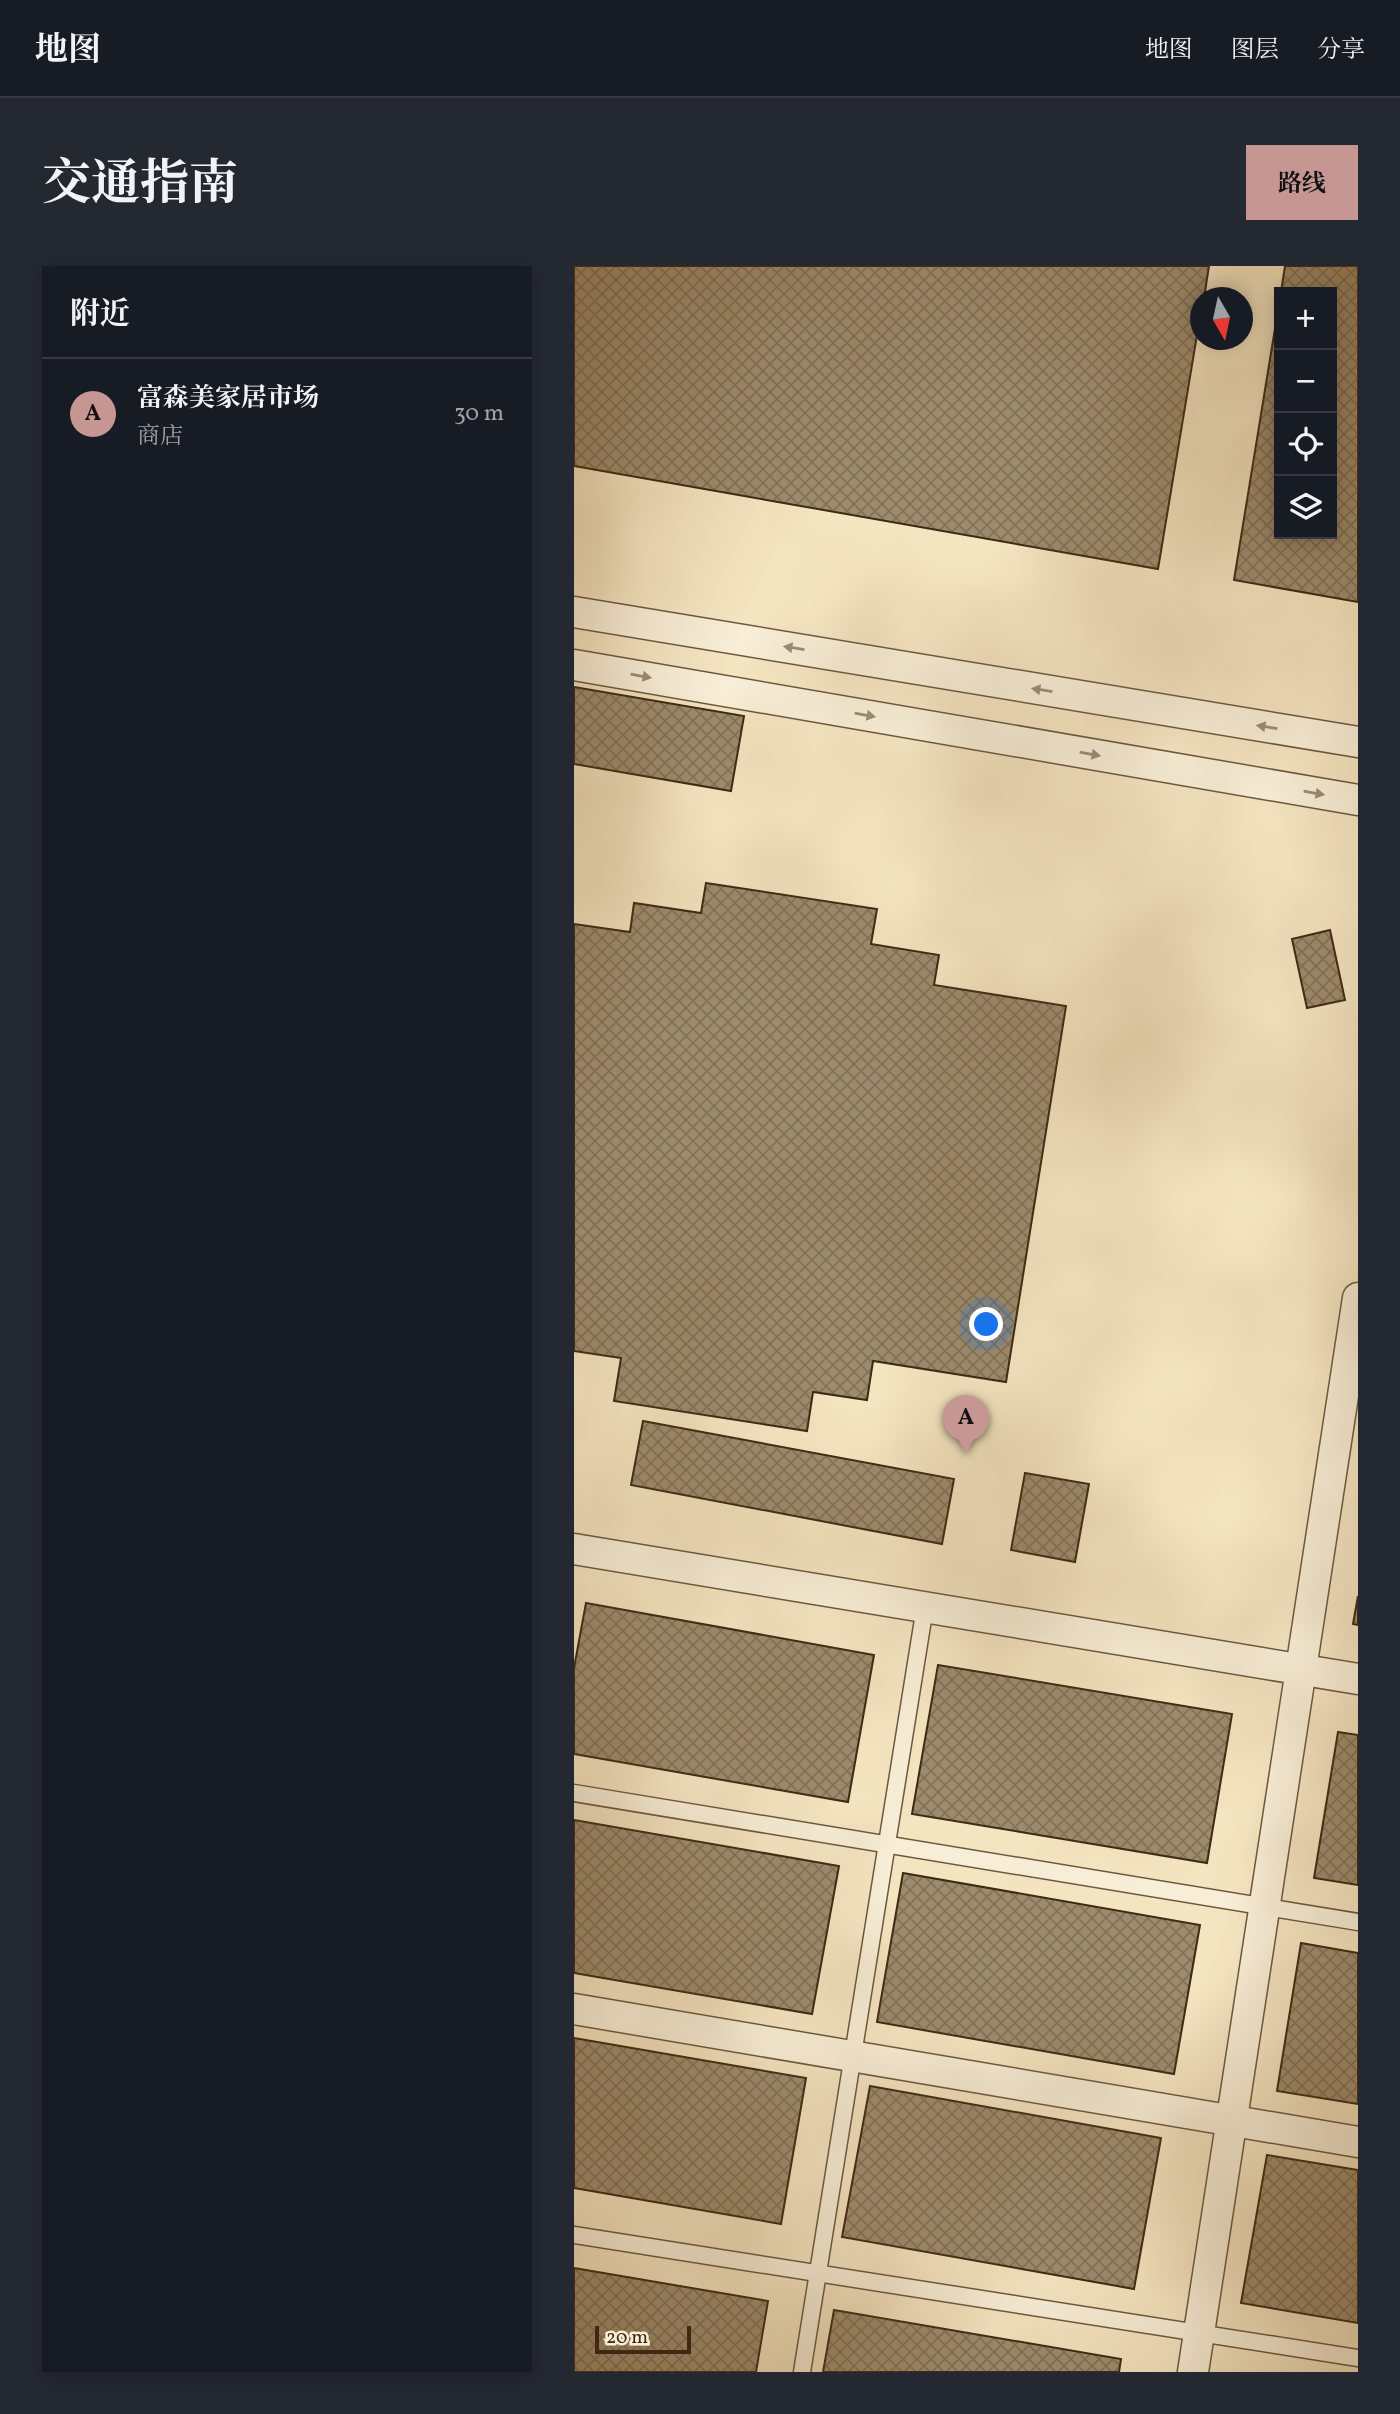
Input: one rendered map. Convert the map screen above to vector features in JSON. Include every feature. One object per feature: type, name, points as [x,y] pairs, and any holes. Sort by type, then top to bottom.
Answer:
[{"type":"street","points":[[574,612],[1358,743]]},
{"type":"street","points":[[574,665],[1358,800]]},
{"type":"street","points":[[1193,2372],[1303,1670],[1358,1298]]},
{"type":"street","points":[[574,1550],[1358,1679]]},
{"type":"street","points":[[574,2009],[1358,2142]]},
{"type":"lane","points":[[802,2372],[925,1607]]},
{"type":"lane","points":[[574,1793],[1358,1922]]},
{"type":"lane","points":[[574,2235],[1358,2358]]},
{"type":"building","points":[[574,266],[1209,266],[1206,287],[1190,287],[1190,350],[1194,350],[1158,569],[574,466]]},
{"type":"building","points":[[1285,266],[1358,266],[1358,602],[1234,580],[1274,335],[1274,539],[1337,539],[1337,287],[1282,287]]},
{"type":"building","points":[[574,687],[744,716],[731,791],[574,764]]},
{"type":"building","points":[[706,883],[877,909],[871,944],[939,955],[934,985],[1066,1006],[1006,1382],[873,1361],[867,1400],[813,1392],[807,1431],[614,1401],[621,1358],[574,1351],[574,924],[630,932],[634,903],[701,913]]},
{"type":"building","points":[[1330,930],[1345,1000],[1307,1008],[1292,939]]},
{"type":"building","points":[[643,1421],[954,1479],[942,1544],[631,1485]]},
{"type":"building","points":[[1025,1473],[1089,1484],[1075,1562],[1011,1550]]},
{"type":"building","points":[[1358,1596],[1358,1625],[1353,1624]]},
{"type":"building","points":[[586,1603],[874,1655],[848,1802],[574,1754],[574,1668]]},
{"type":"building","points":[[938,1665],[1232,1714],[1207,1863],[912,1814]]},
{"type":"building","points":[[1338,1732],[1358,1735],[1358,1885],[1314,1878]]},
{"type":"building","points":[[574,1820],[839,1866],[812,2014],[574,1973]]},
{"type":"building","points":[[903,1873],[1200,1925],[1174,2074],[877,2022]]},
{"type":"building","points":[[1301,1943],[1358,1953],[1358,2104],[1277,2091]]},
{"type":"building","points":[[574,2038],[806,2078],[781,2224],[574,2188]]},
{"type":"building","points":[[870,2086],[1161,2138],[1134,2289],[842,2237]]},
{"type":"building","points":[[1267,2155],[1358,2170],[1358,2323],[1241,2303]]},
{"type":"building","points":[[574,2268],[768,2301],[756,2372],[574,2372]]},
{"type":"building","points":[[834,2310],[1121,2359],[1119,2372],[823,2372]]},
{"type":"place","name":"富森美家居市场","points":[[966,1453]]}]
